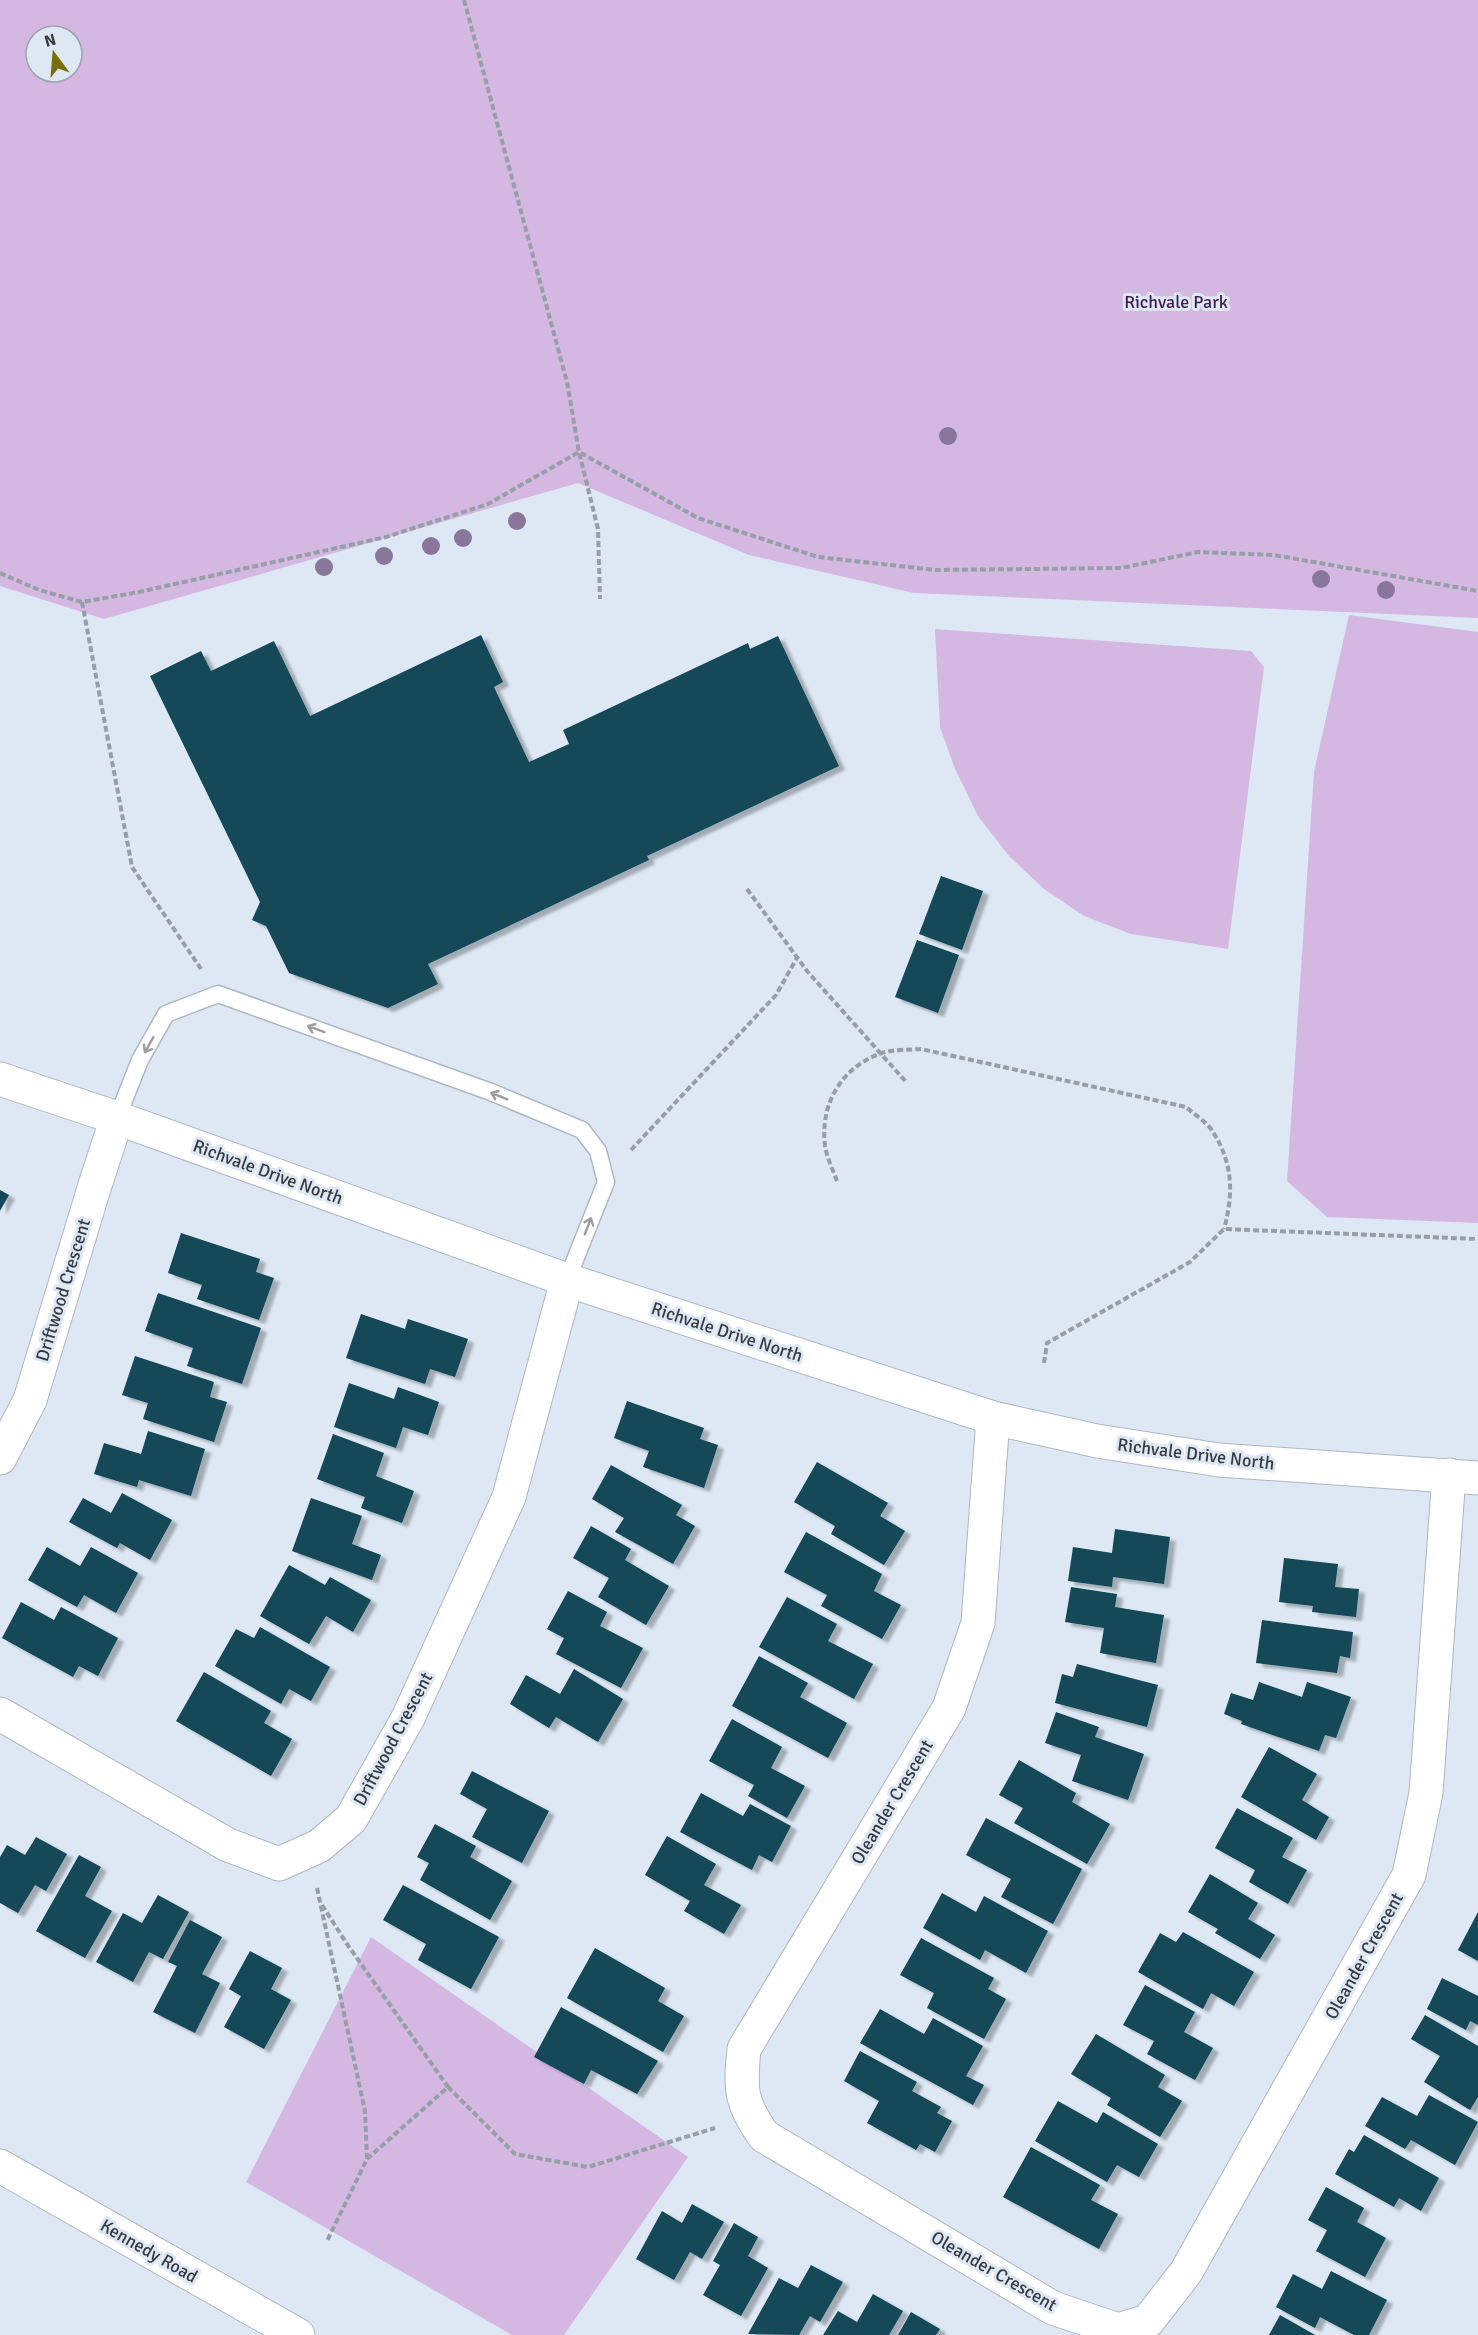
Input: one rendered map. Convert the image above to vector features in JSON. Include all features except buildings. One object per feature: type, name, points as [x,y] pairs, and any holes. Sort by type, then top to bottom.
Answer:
[{"type":"street","name":"Richvale Drive North","points":[[0,1079],[117,1118],[567,1280],[993,1418],[1097,1441],[1219,1460],[1464,1476]]},
{"type":"street","name":"Driftwood Crescent","points":[[0,1458],[30,1400],[117,1118]]},
{"type":"street","name":"Driftwood Crescent","points":[[0,1714],[228,1845],[279,1864],[319,1846],[351,1819],[408,1718],[509,1497],[567,1280]]},
{"type":"street","name":"Oleander Crescent","points":[[993,1418],[978,1623],[949,1708],[744,2049],[741,2085],[751,2117],[764,2136],[1053,2308],[1118,2330],[1148,2321],[1186,2272],[1409,1875],[1426,1793],[1464,1476]]},
{"type":"street","name":"Kennedy Road","points":[[0,2166],[298,2335]]},
{"type":"lane","points":[[117,1118],[141,1060],[166,1014],[218,994],[491,1092],[582,1130],[598,1151],[606,1182],[567,1280]]},
{"type":"path","points":[[464,0],[567,382],[579,452],[598,529],[600,599]]},
{"type":"path","points":[[579,452],[698,518],[818,557],[936,570],[1121,568],[1198,552],[1274,555],[1478,591]]},
{"type":"path","points":[[0,573],[39,590],[81,602],[139,592],[386,537],[488,504],[579,452]]},
{"type":"path","points":[[81,602],[132,867],[218,994]]},
{"type":"path","points":[[747,889],[807,971],[907,1083]]},
{"type":"path","points":[[631,1150],[776,995],[798,956]]},
{"type":"path","points":[[837,1181],[825,1147],[825,1119],[832,1092],[853,1068],[880,1053],[921,1049],[1186,1107],[1210,1128],[1229,1162],[1231,1204],[1224,1228],[1190,1262],[1047,1343],[1044,1363]]},
{"type":"path","points":[[1224,1228],[1478,1239]]},
{"type":"path","points":[[301,1854],[318,1891],[365,2111],[367,2159]]},
{"type":"path","points":[[320,1902],[448,2087],[515,2154],[588,2167],[751,2117]]},
{"type":"path","points":[[327,2241],[367,2159],[448,2087]]},
{"type":"green space","name":"Richvale Park","points":[[0,0],[1478,0],[1478,618],[914,593],[749,555],[578,483],[104,619],[0,586]]},
{"type":"green space","points":[[1349,615],[1478,632],[1478,1223],[1327,1217],[1287,1181],[1314,772]]},
{"type":"green space","points":[[935,629],[1251,651],[1264,667],[1228,949],[1131,934],[1084,916],[1044,889],[1009,856],[978,816],[955,769],[940,727]]},
{"type":"green space","points":[[371,1937],[688,2157],[564,2335],[512,2335],[246,2182]]}]
